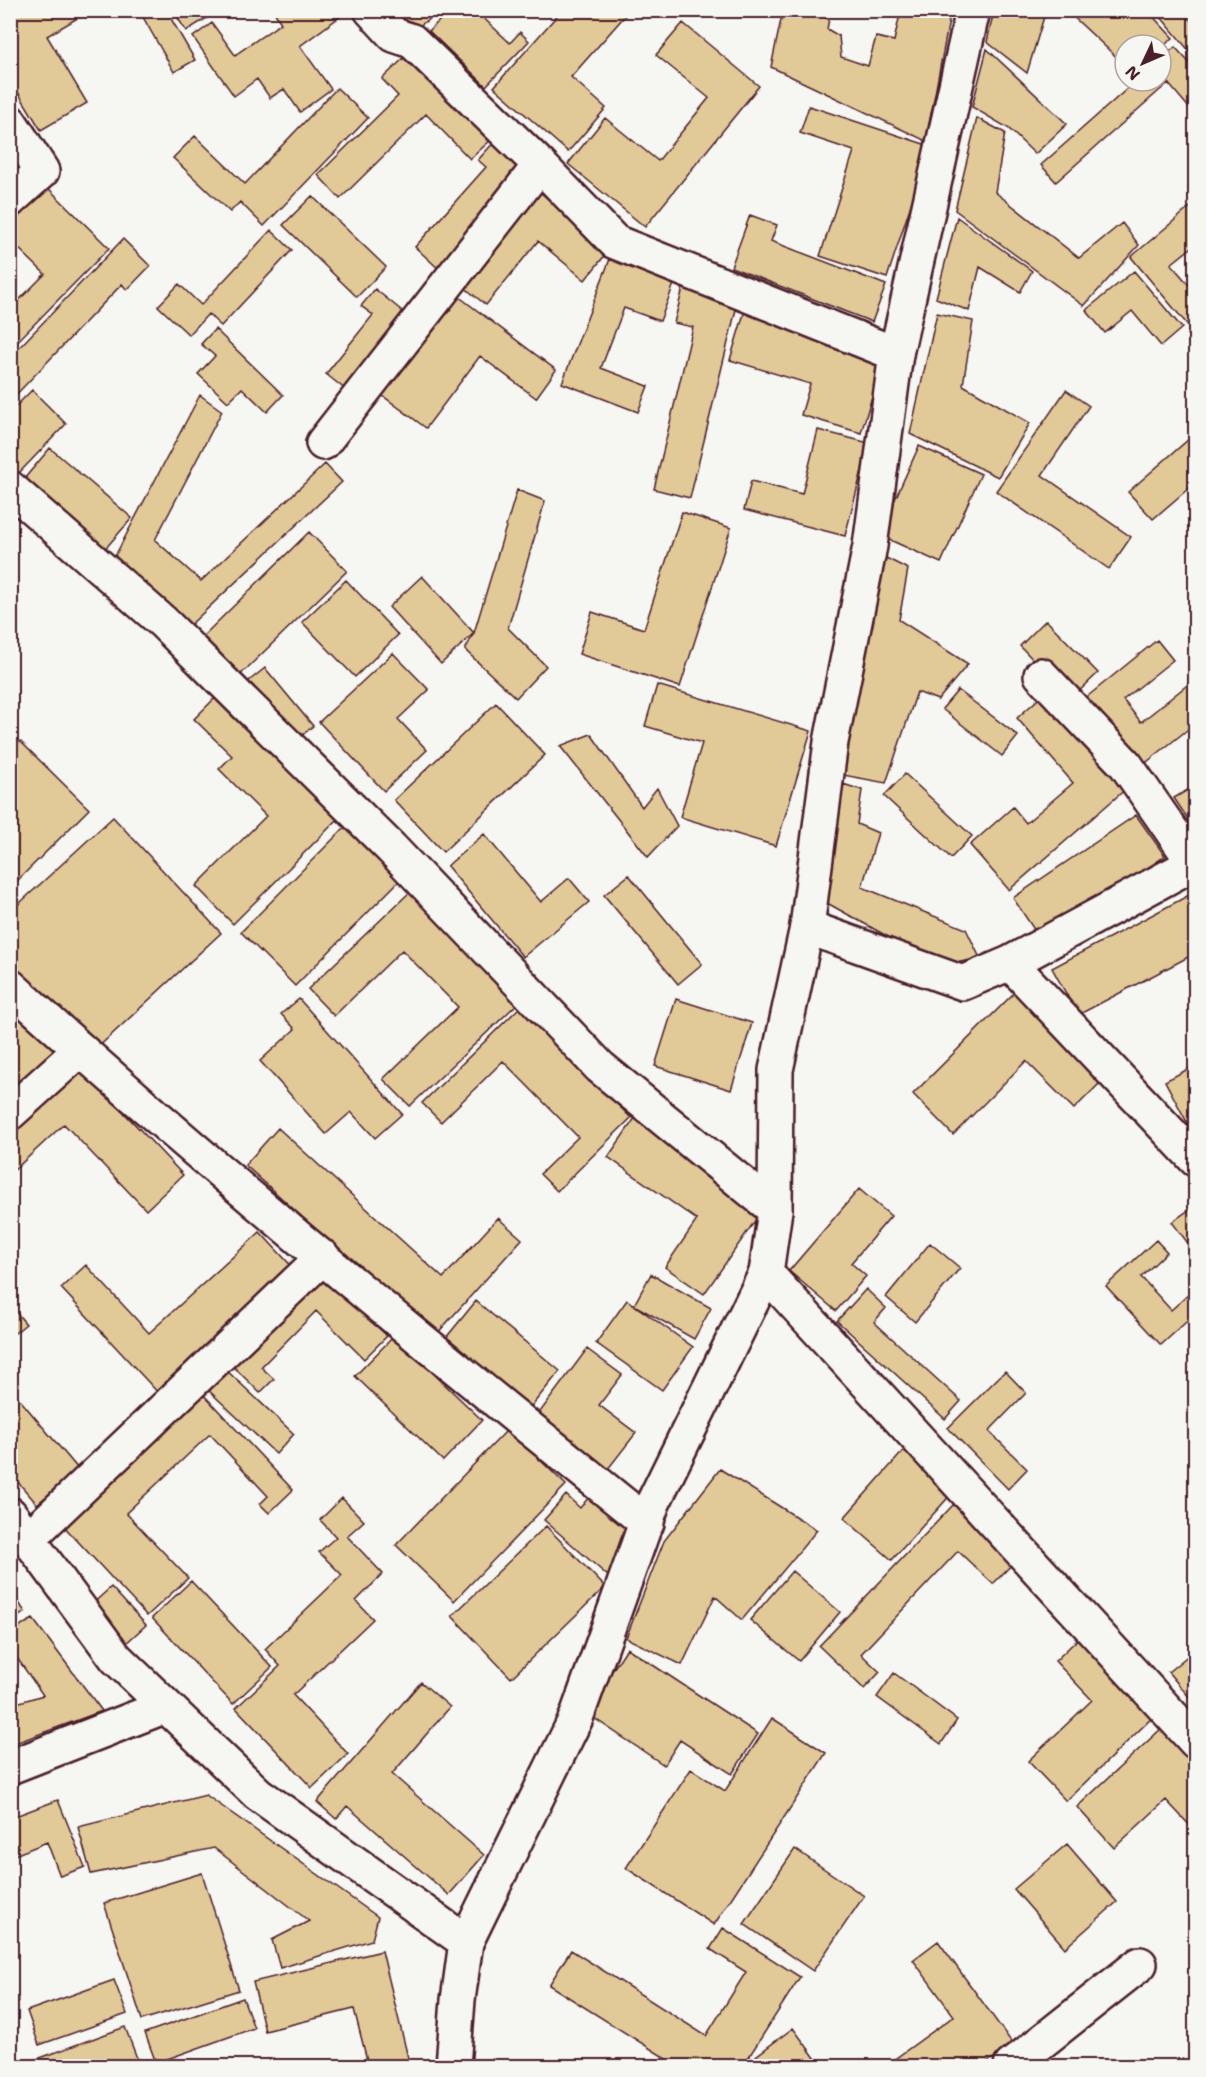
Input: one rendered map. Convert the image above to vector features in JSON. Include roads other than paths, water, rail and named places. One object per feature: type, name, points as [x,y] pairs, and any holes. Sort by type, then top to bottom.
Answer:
[{"type":"street","points":[[371,10],[394,35],[412,41],[540,165],[615,242],[896,354]]},
{"type":"street","points":[[453,2067],[458,2000],[466,1941],[576,1718],[654,1503],[766,1273],[775,1210],[776,1070],[807,927],[831,742],[870,546],[896,354],[973,10]]},
{"type":"street","points":[[10,122],[42,171],[10,200]]},
{"type":"street","points":[[324,443],[540,165]]},
{"type":"street","points":[[10,488],[163,622],[391,848],[600,1067],[775,1210]]},
{"type":"street","points":[[807,927],[963,983],[1010,963],[1195,862],[1126,765],[1041,675]]},
{"type":"street","points":[[1010,963],[1196,1160]]},
{"type":"street","points":[[10,986],[118,1084],[439,1355],[647,1522]]},
{"type":"street","points":[[10,1113],[80,1050]]},
{"type":"street","points":[[323,1257],[20,1526],[116,1658],[258,1794],[466,1941]]},
{"type":"street","points":[[766,1273],[1196,1742]]},
{"type":"street","points":[[10,1767],[166,1706]]},
{"type":"street","points":[[1011,2067],[1140,1964]]}]
